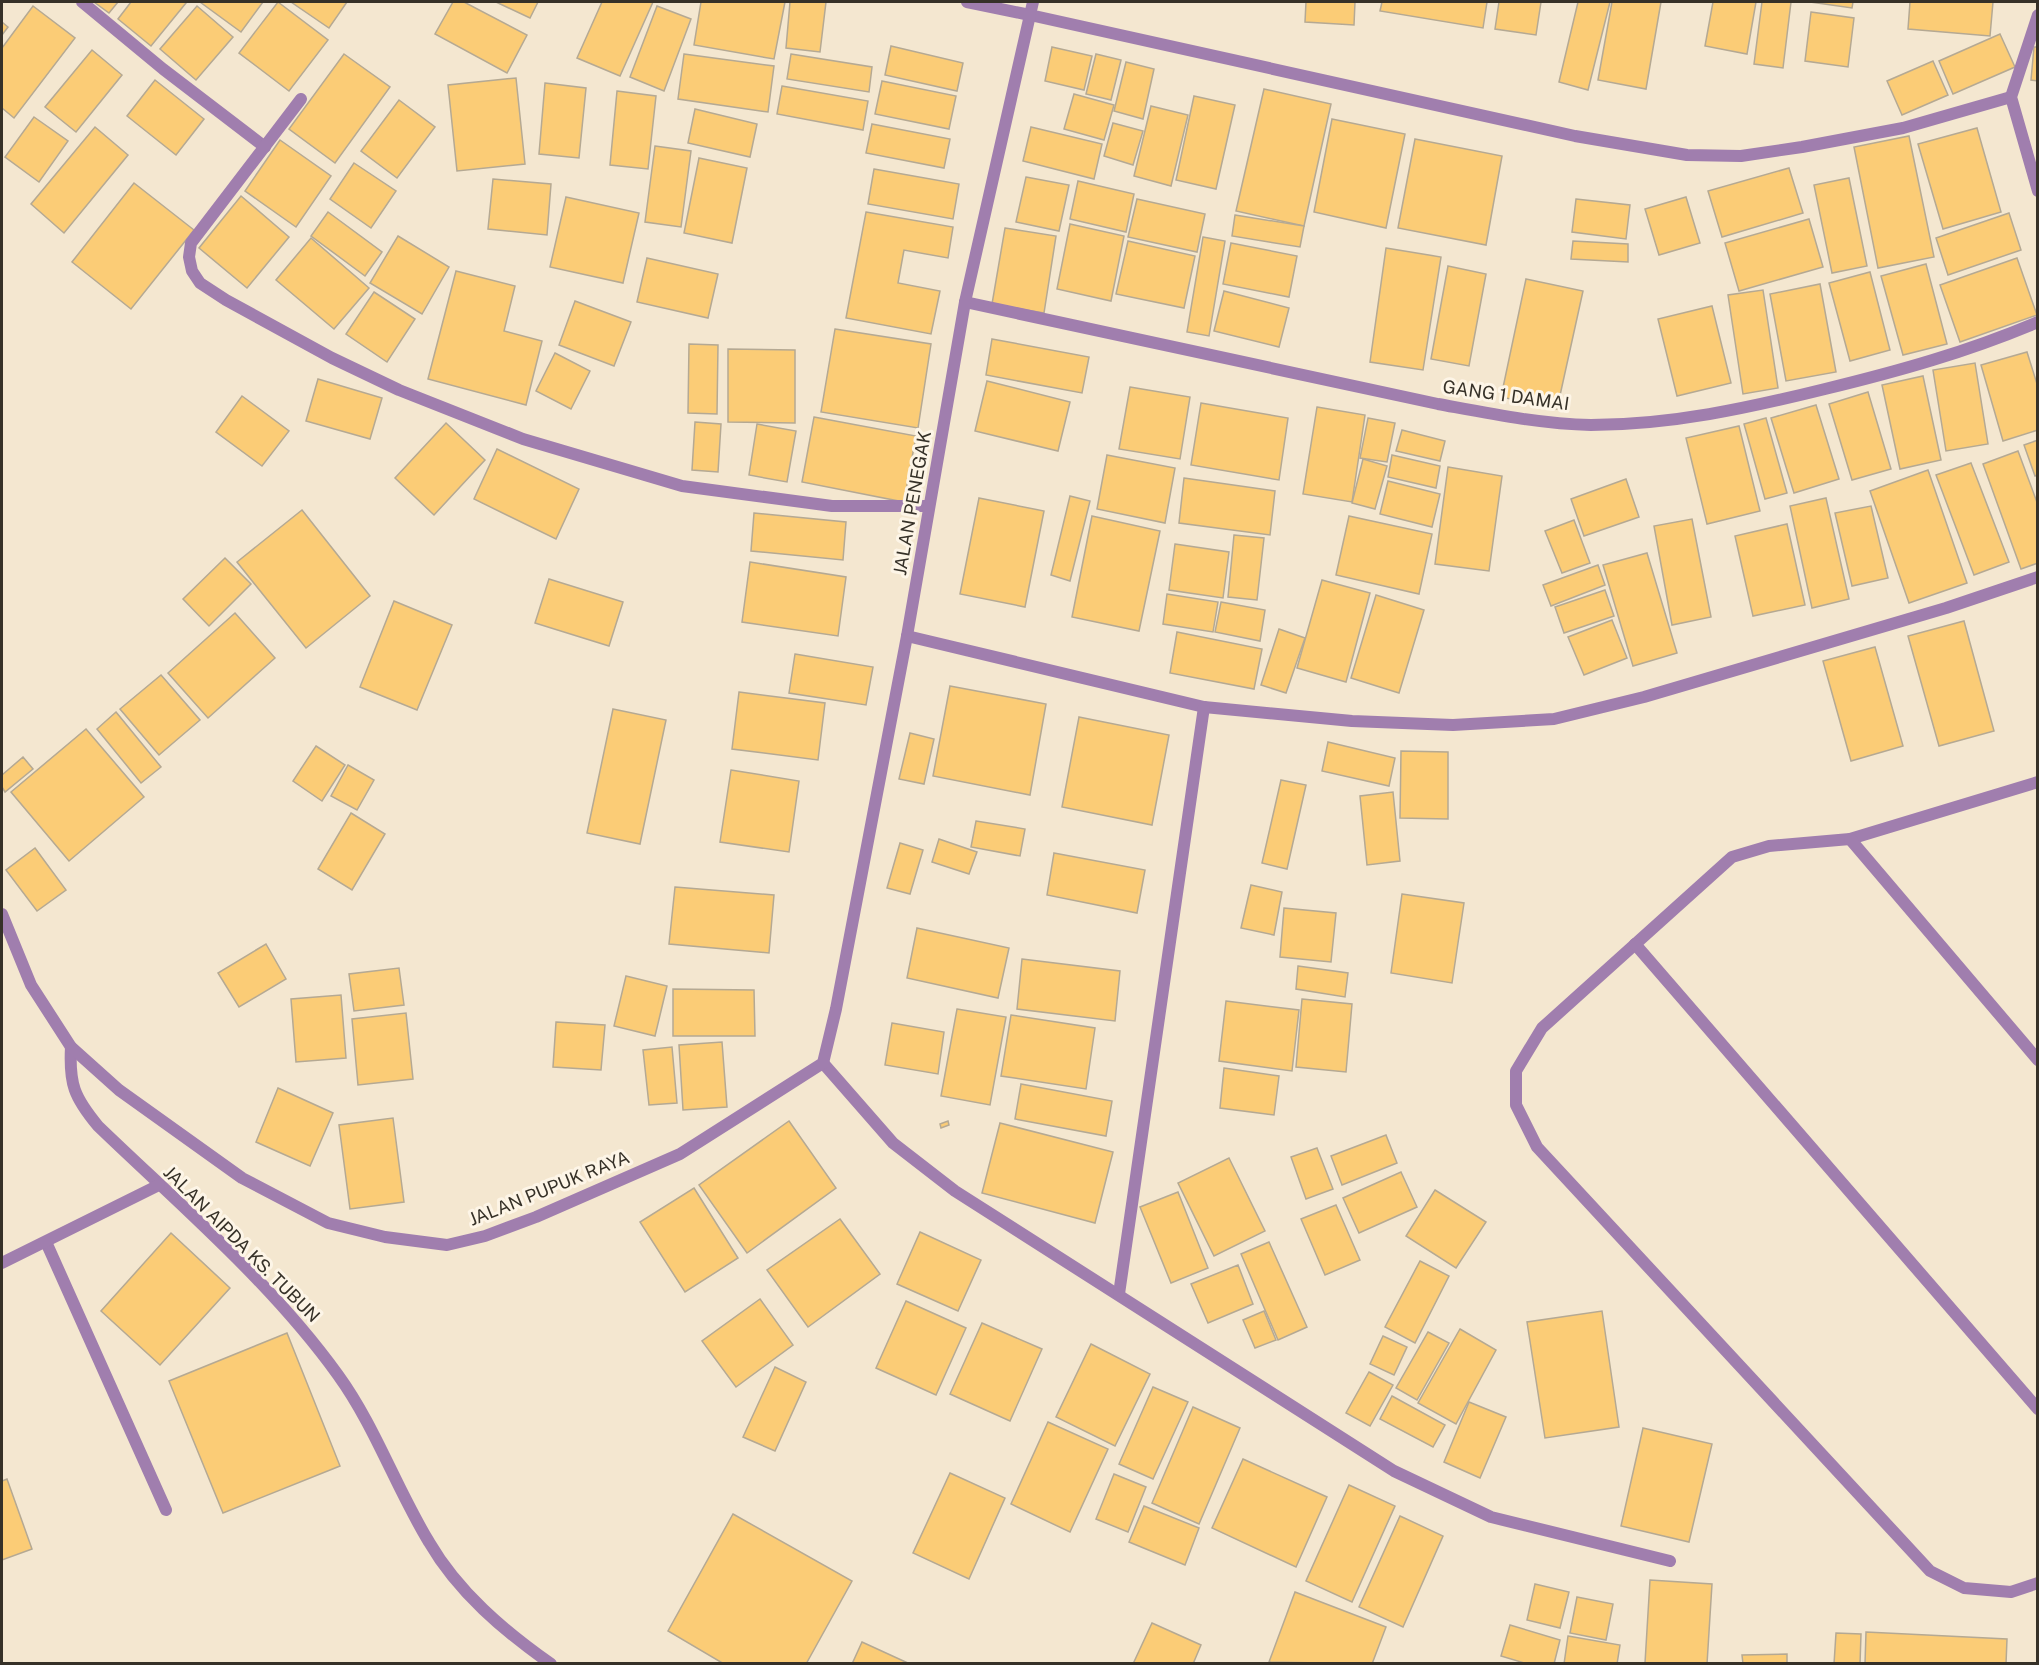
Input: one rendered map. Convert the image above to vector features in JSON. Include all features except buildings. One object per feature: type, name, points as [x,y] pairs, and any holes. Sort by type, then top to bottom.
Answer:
[{"type":"street","points":[[82,2],[265,147]]},
{"type":"street","points":[[967,2],[1575,136],[1687,155],[1742,156],[1802,147],[1903,128],[2011,97]]},
{"type":"street","name":"JALAN PENEGAK","points":[[823,1063],[836,1009],[907,636],[965,302],[1033,2]]},
{"type":"street","points":[[2037,15],[2011,97],[2037,191]]},
{"type":"street","points":[[302,99],[191,243],[189,257],[192,271],[200,283],[226,300],[332,358],[399,390],[523,439],[682,486],[832,506],[929,506]]},
{"type":"street","name":"GANG 1 DAMAI","points":[[965,302],[1437,404],[1488,413],[1590,425],[1677,420],[1781,400],[1928,363],[2037,322]]},
{"type":"street","points":[[907,636],[1204,707],[1352,721],[1442,724],[1554,718],[1644,697],[1946,608],[2037,577]]},
{"type":"street","points":[[1119,1294],[1204,707]]},
{"type":"street","points":[[2037,782],[1850,839],[1768,846],[1732,857],[1542,1028],[1516,1071],[1516,1105],[1537,1147],[1930,1571],[1964,1588],[2011,1592],[2037,1583]]},
{"type":"street","points":[[1850,839],[2037,1060]]},
{"type":"street","name":"JALAN PUPUK RAYA","points":[[2,914],[30,985],[71,1047],[119,1090],[166,1126],[261,1188],[328,1222],[386,1237],[447,1245],[485,1236],[536,1217],[681,1154],[823,1063]]},
{"type":"street","points":[[1635,944],[2037,1409]]},
{"type":"street","name":"JALAN AIPDA KS. TUBUN","points":[[71,1047],[72,1086],[81,1106],[98,1126],[251,1275],[306,1334],[339,1376],[430,1544],[465,1590],[492,1618],[550,1664]]},
{"type":"street","points":[[823,1063],[893,1143],[955,1191],[1394,1472],[1491,1516],[1670,1561]]},
{"type":"street","points":[[2,1263],[159,1185]]},
{"type":"street","points":[[46,1242],[166,1510]]}]
